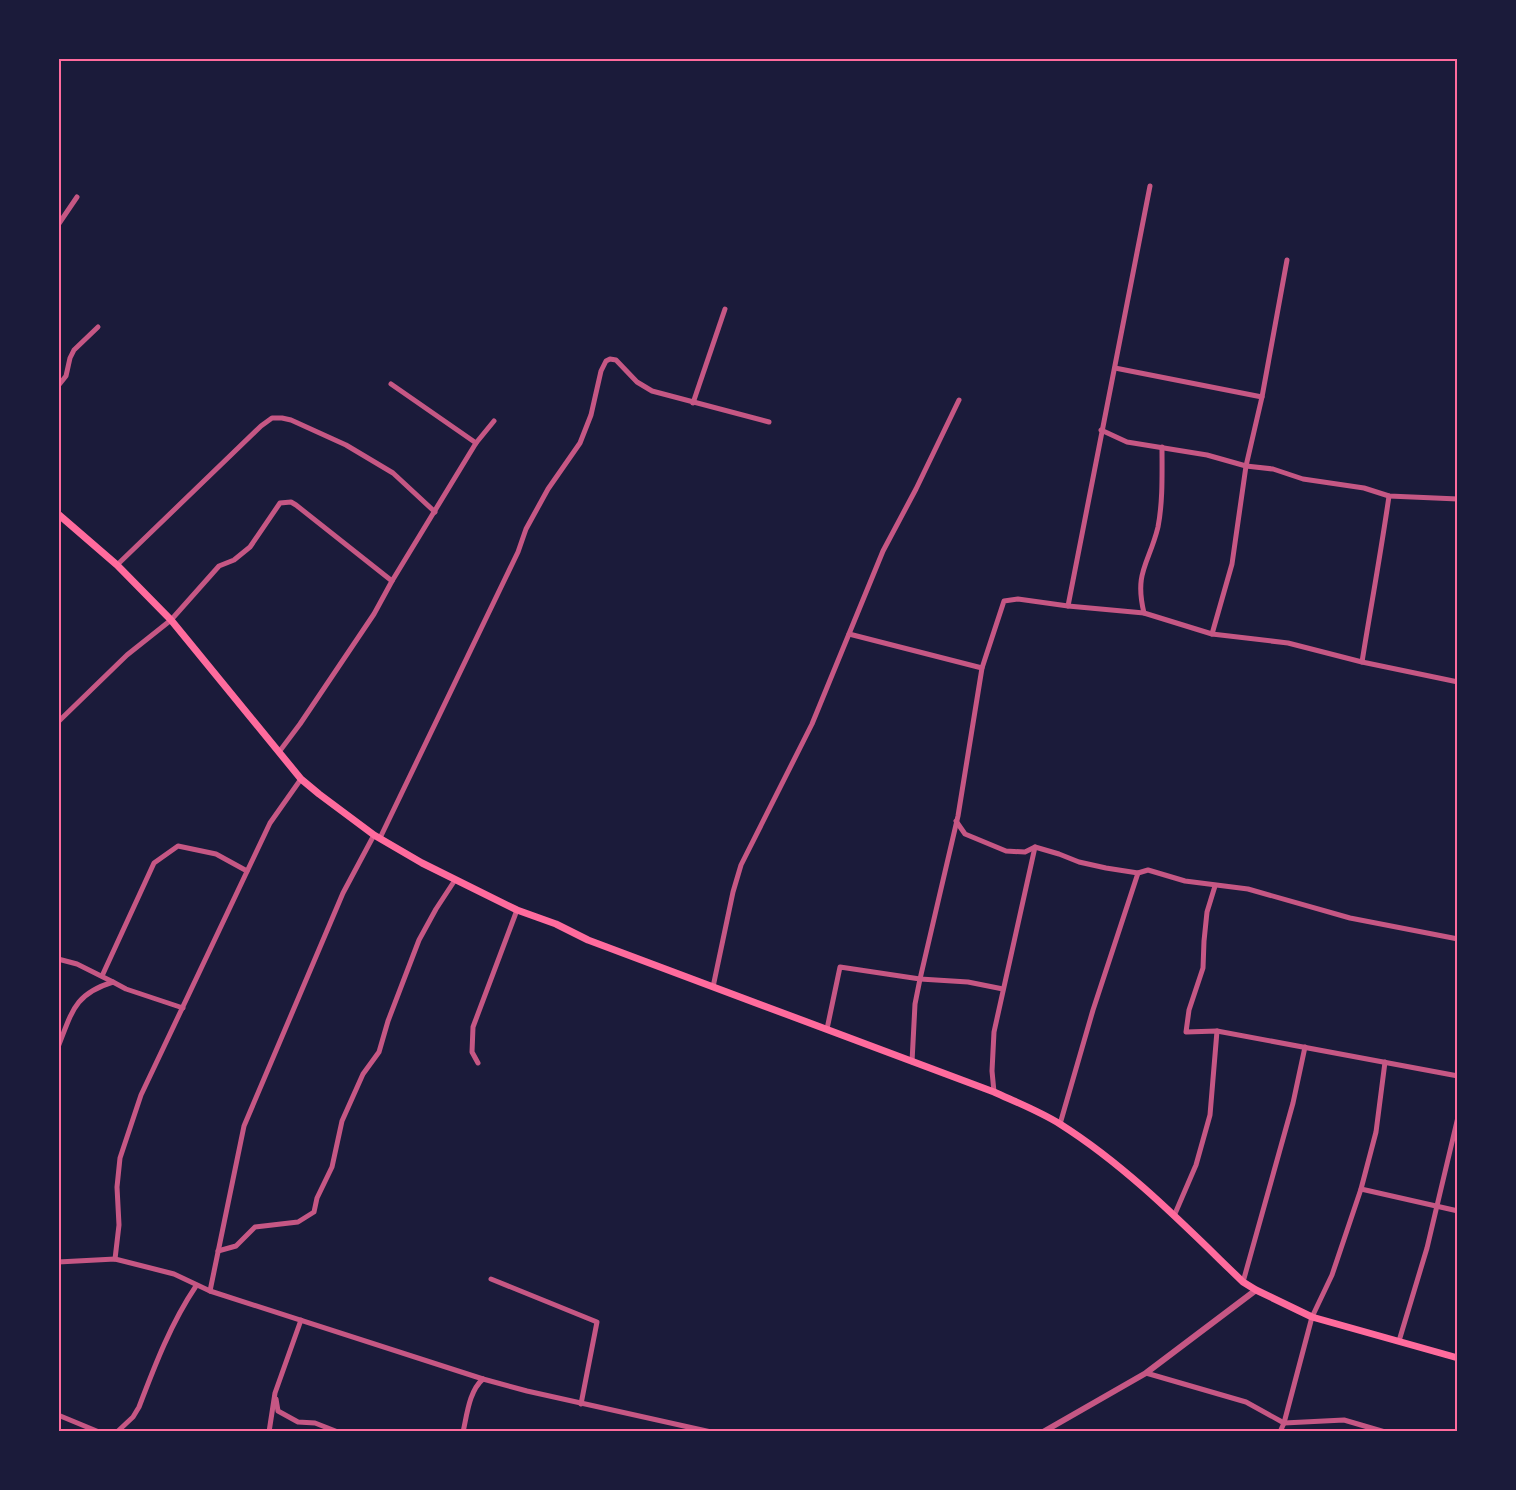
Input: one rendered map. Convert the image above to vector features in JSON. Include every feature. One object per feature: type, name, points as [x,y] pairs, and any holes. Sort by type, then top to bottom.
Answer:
[{"type":"main road","points":[[58,514],[117,565],[171,620],[301,779],[377,836],[455,880],[517,910],[556,924],[588,940],[994,1092],[1039,1112],[1060,1124],[1134,1179],[1243,1282],[1256,1290],[1312,1317],[1458,1358]]},
{"type":"street","points":[[1068,606],[1150,186]]},
{"type":"street","points":[[58,225],[77,197]]},
{"type":"street","points":[[1212,634],[1232,564],[1246,466],[1262,397],[1287,260]]},
{"type":"street","points":[[693,403],[725,309]]},
{"type":"street","points":[[58,386],[66,376],[74,350],[98,327]]},
{"type":"street","points":[[210,1291],[244,1125],[338,903],[377,836],[518,552],[526,529],[548,489],[580,443],[591,415],[601,371],[606,361],[616,360],[637,382],[652,391],[769,422]]},
{"type":"street","points":[[1115,368],[1262,397]]},
{"type":"street","points":[[392,384],[476,443]]},
{"type":"street","points":[[713,987],[741,865],[812,724],[883,551],[959,400]]},
{"type":"street","points":[[117,565],[272,418],[291,420],[368,458],[393,473],[435,512]]},
{"type":"street","points":[[279,752],[374,614],[476,443],[494,420]]},
{"type":"street","points":[[1101,430],[1127,442],[1207,454],[1246,466],[1273,469],[1303,479],[1364,488],[1389,496],[1458,499]]},
{"type":"street","points":[[1144,613],[1140,594],[1141,579],[1158,526],[1162,484],[1162,447]]},
{"type":"street","points":[[1362,662],[1380,566],[1389,496]]},
{"type":"street","points":[[58,722],[127,655],[171,620],[219,566],[234,560],[250,547],[275,508],[285,501],[296,505],[392,581]]},
{"type":"street","points":[[912,1062],[915,1004],[956,821],[982,668],[1004,601],[1018,599],[1144,613],[1212,634],[1288,643],[1362,662],[1458,682]]},
{"type":"street","points":[[849,634],[982,668]]},
{"type":"street","points":[[115,1259],[119,1225],[117,1176],[122,1148],[149,1075],[270,823],[301,779]]},
{"type":"street","points":[[956,821],[965,834],[1006,851],[1025,852],[1035,847],[1079,862],[1138,873],[1148,870],[1185,881],[1248,889],[1350,918],[1458,939]]},
{"type":"street","points":[[102,976],[154,863],[178,846],[216,854],[248,871]]},
{"type":"street","points":[[994,1092],[992,1071],[994,1032],[1035,847]]},
{"type":"street","points":[[1060,1124],[1091,1017],[1138,873]]},
{"type":"street","points":[[218,1251],[236,1246],[255,1227],[298,1222],[314,1212],[317,1198],[332,1167],[342,1121],[363,1074],[379,1052],[388,1021],[419,940],[455,880]]},
{"type":"street","points":[[1215,886],[1207,912],[1203,968],[1186,1023],[1186,1032],[1217,1031],[1458,1076]]},
{"type":"street","points":[[478,1063],[472,1052],[473,1027],[517,910]]},
{"type":"street","points":[[58,959],[77,964],[126,989],[183,1008]]},
{"type":"street","points":[[827,1029],[840,967],[1003,988]]},
{"type":"street","points":[[58,1047],[74,1009],[83,997],[97,987],[114,982]]},
{"type":"street","points":[[1174,1216],[1196,1165],[1210,1115],[1217,1031]]},
{"type":"street","points":[[1243,1282],[1293,1103],[1305,1047]]},
{"type":"street","points":[[1280,1431],[1312,1317],[1332,1275],[1361,1189],[1376,1132],[1385,1062]]},
{"type":"street","points":[[1399,1341],[1427,1248],[1458,1117]]},
{"type":"street","points":[[1361,1189],[1458,1211]]},
{"type":"street","points":[[58,1262],[115,1259],[174,1274],[210,1291],[483,1379],[581,1404],[711,1431]]},
{"type":"street","points":[[491,1280],[597,1322],[581,1404]]},
{"type":"street","points":[[117,1431],[133,1417],[139,1407],[166,1338],[181,1308],[196,1286]]},
{"type":"street","points":[[1043,1431],[1146,1373],[1256,1290]]},
{"type":"street","points":[[263,1431],[270,1428],[275,1393],[301,1320]]},
{"type":"street","points":[[1146,1373],[1246,1402],[1284,1423],[1344,1420],[1385,1431]]},
{"type":"street","points":[[463,1431],[471,1398],[477,1384],[483,1379]]},
{"type":"street","points":[[275,1393],[278,1411],[297,1422],[315,1423],[338,1431]]},
{"type":"street","points":[[58,1415],[99,1431]]}]
